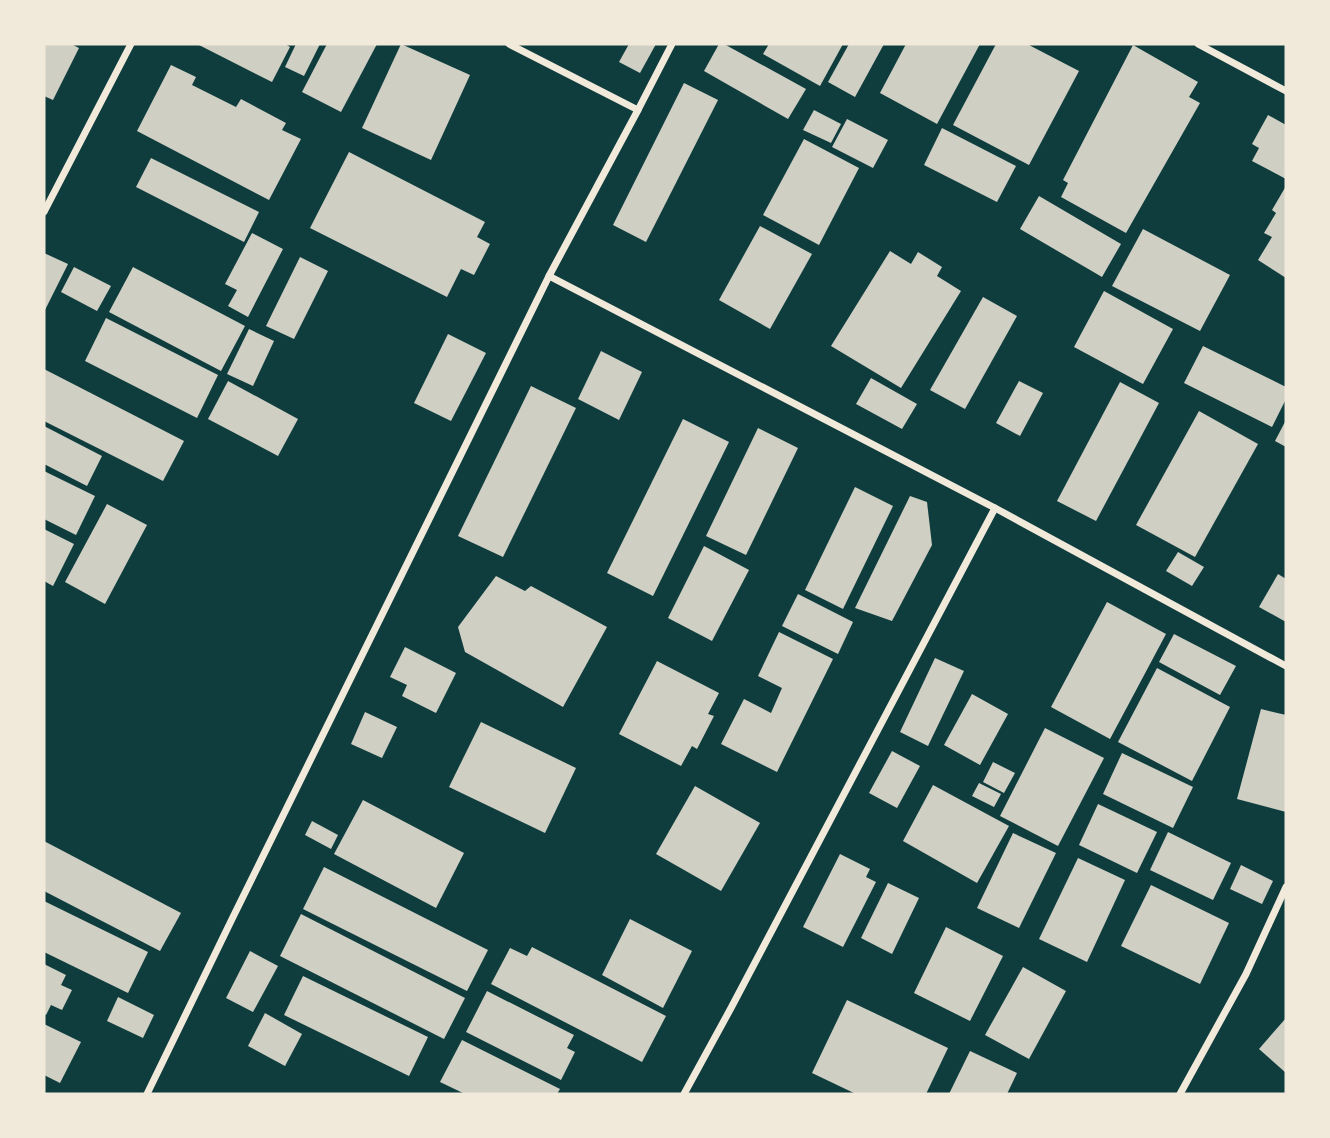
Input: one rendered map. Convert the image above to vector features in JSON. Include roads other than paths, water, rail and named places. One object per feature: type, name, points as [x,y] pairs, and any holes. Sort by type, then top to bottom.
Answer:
[{"type":"street","points":[[44,212],[131,44]]},
{"type":"street","points":[[509,44],[638,110]]},
{"type":"street","points":[[147,1094],[549,276],[672,44]]},
{"type":"street","points":[[1198,44],[1286,92]]},
{"type":"street","points":[[549,276],[995,508],[1286,666]]},
{"type":"street","points":[[684,1094],[995,508]]},
{"type":"street","points":[[1180,1094],[1246,974],[1286,887]]}]
